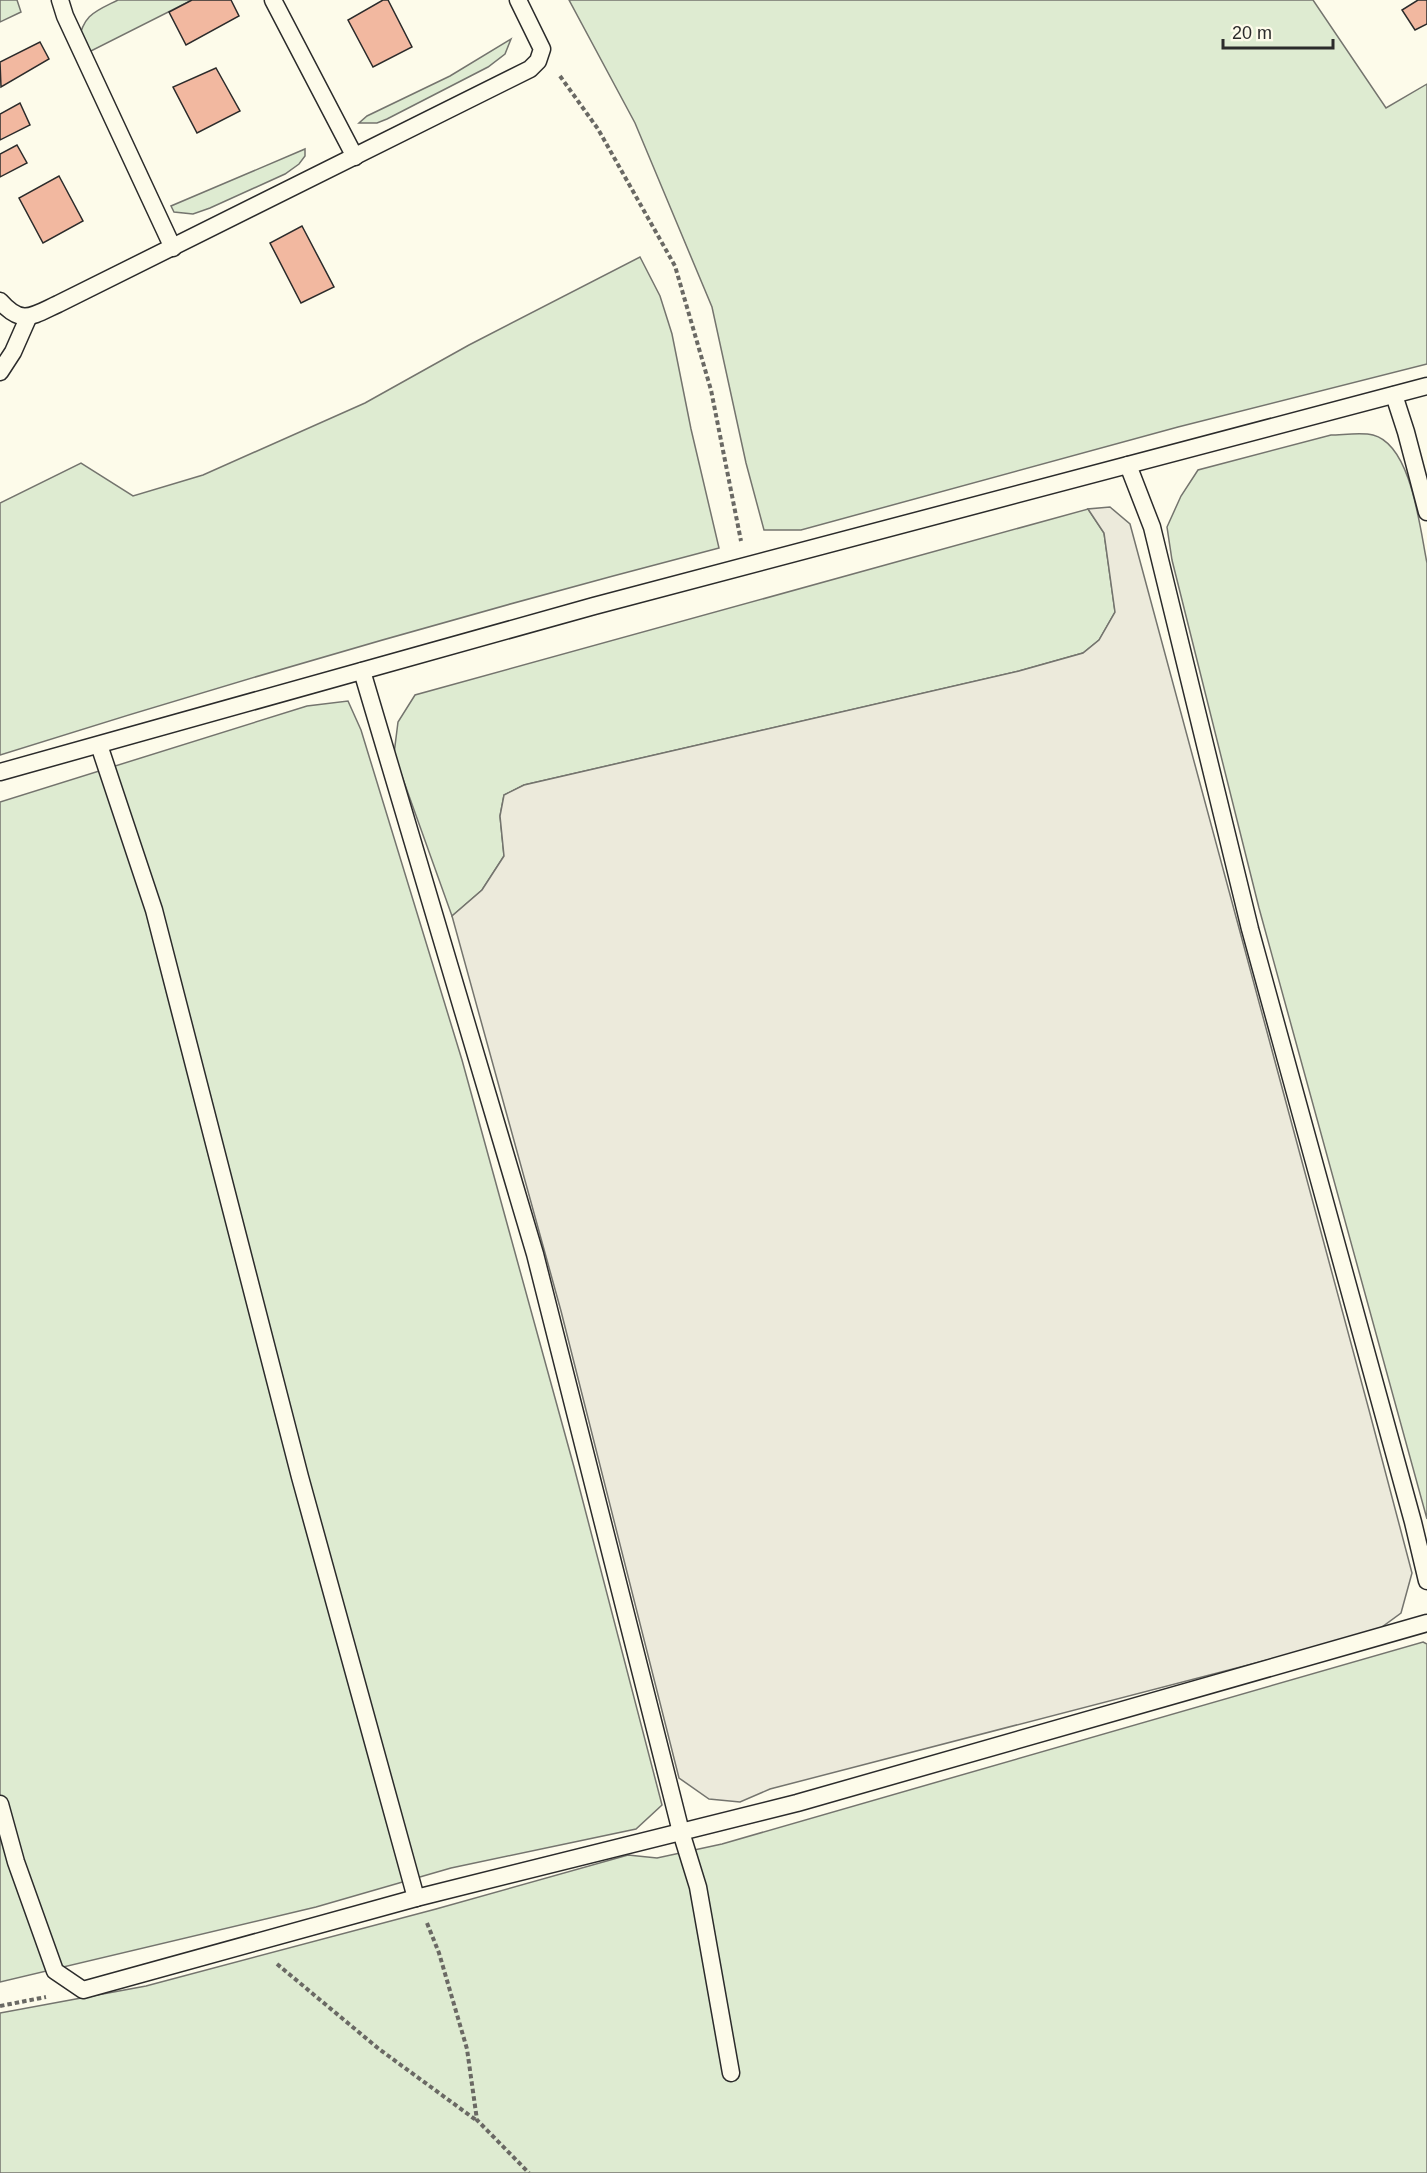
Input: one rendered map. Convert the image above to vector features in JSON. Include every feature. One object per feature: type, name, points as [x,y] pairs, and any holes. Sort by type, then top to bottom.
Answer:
[{"type":"lane","points":[[60,0],[65,16],[173,248]]},
{"type":"lane","points":[[273,0],[355,156]]},
{"type":"lane","points":[[0,301],[11,314],[28,318],[530,69],[538,61],[542,49],[518,0]]},
{"type":"lane","points":[[0,372],[13,352],[28,318]]},
{"type":"lane","points":[[0,772],[746,565],[1427,386]]},
{"type":"lane","points":[[1394,395],[1427,512]]},
{"type":"lane","points":[[1128,465],[1152,527],[1250,929],[1413,1522],[1427,1581]]},
{"type":"lane","points":[[362,671],[535,1254],[681,1832],[698,1887],[731,2073]]},
{"type":"lane","points":[[99,745],[154,910],[300,1477],[416,1898]]},
{"type":"lane","points":[[0,1804],[16,1862],[55,1971],[83,1990],[416,1898],[797,1803],[1427,1623]]},
{"type":"path","points":[[542,49],[597,129],[675,266],[711,390],[746,565]]},
{"type":"path","points":[[416,1898],[439,1953],[467,2049],[477,2120]]},
{"type":"path","points":[[250,1943],[303,1984],[379,2049],[477,2120],[529,2173]]},
{"type":"green space","points":[[0,0],[17,0],[21,12],[0,22]]},
{"type":"green space","points":[[118,0],[192,0],[85,54],[78,42],[83,25],[96,11]]},
{"type":"green space","points":[[569,0],[1313,0],[1386,108],[1427,84],[1427,364],[1178,427],[801,530],[764,530],[746,463],[712,307],[635,123]]},
{"type":"green space","points":[[511,39],[505,54],[488,67],[387,119],[377,123],[359,123],[367,116],[450,76]]},
{"type":"green space","points":[[305,149],[305,156],[299,164],[285,174],[210,208],[193,214],[174,212],[171,206]]},
{"type":"green space","points":[[640,257],[660,296],[672,334],[691,429],[719,548],[358,647],[0,755],[0,503],[81,463],[133,496],[203,475],[365,403],[469,345]]},
{"type":"green space","points":[[1331,435],[1373,435],[1386,442],[1397,455],[1412,490],[1427,563],[1427,1519],[1259,908],[1172,560],[1167,527],[1181,496],[1198,470]]},
{"type":"green space","points":[[1088,509],[1104,533],[1115,612],[1099,640],[1083,653],[1019,671],[524,785],[504,795],[500,816],[504,856],[482,890],[452,916],[394,754],[398,722],[415,695]]},
{"type":"green space","points":[[348,701],[361,730],[462,1060],[574,1467],[662,1805],[636,1829],[451,1868],[316,1907],[0,1982],[0,802],[307,706]]},
{"type":"green space","points":[[1423,1642],[1427,1644],[1427,2173],[0,2173],[0,2013],[146,1986],[628,1855],[657,1858],[722,1844]]},
{"type":"shaded area","points":[[1110,507],[1130,524],[1412,1573],[1401,1613],[1375,1632],[770,1789],[740,1802],[709,1799],[679,1778],[561,1311],[452,916],[482,890],[504,856],[500,816],[504,795],[524,785],[1019,671],[1083,653],[1099,640],[1115,612],[1104,533],[1088,509]]},
{"type":"building","points":[[192,0],[231,0],[239,16],[186,45],[169,12]]},
{"type":"building","points":[[383,0],[388,0],[412,47],[373,67],[348,20]]},
{"type":"building","points":[[1418,0],[1427,0],[1427,24],[1415,30],[1402,10]]},
{"type":"building","points":[[40,42],[49,59],[1,87],[0,62]]},
{"type":"building","points":[[216,68],[240,111],[197,133],[173,87]]},
{"type":"building","points":[[20,103],[30,125],[0,140],[0,114]]},
{"type":"building","points":[[17,145],[27,163],[0,177],[0,154]]},
{"type":"building","points":[[59,176],[83,221],[43,243],[19,198]]},
{"type":"building","points":[[302,226],[334,287],[301,303],[270,243]]}]
